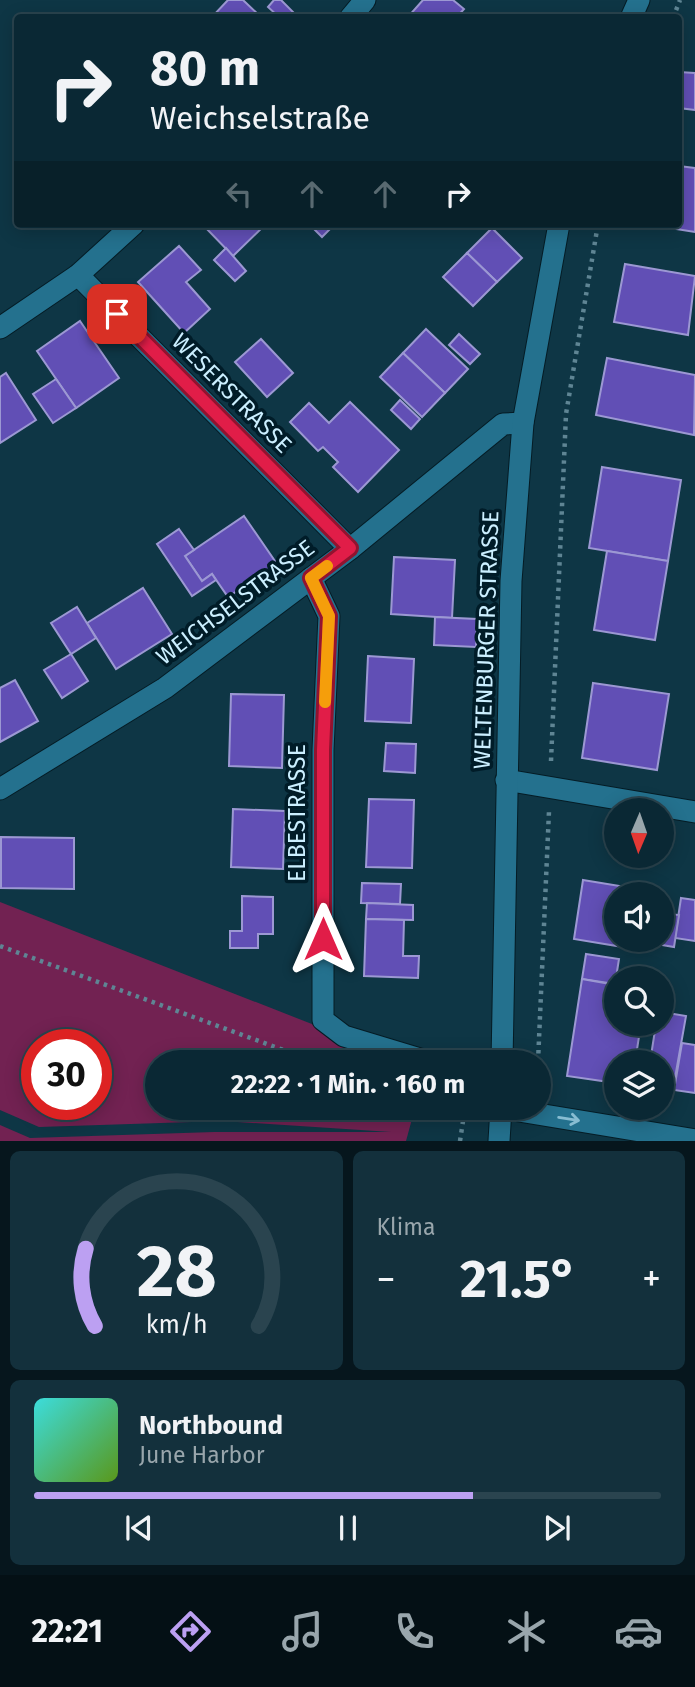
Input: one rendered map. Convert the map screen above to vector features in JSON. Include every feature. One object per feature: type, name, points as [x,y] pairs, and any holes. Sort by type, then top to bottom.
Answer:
[{"type":"street","points":[[353,14],[365,0]]},
{"type":"street","points":[[0,328],[78,275],[130,228]]},
{"type":"street","name":"WELTENBURGER STRASSE","points":[[502,1050],[511,581],[523,423],[558,228]]},
{"type":"street","name":"WESERSTRASSE","points":[[78,275],[350,548]]},
{"type":"street","name":"WEICHSELSTRASSE","points":[[0,789],[165,688],[350,548],[503,424],[523,423]]},
{"type":"street","name":"ELBESTRASSE","points":[[311,578],[329,616],[323,750],[323,1020],[344,1036],[390,1050]]},
{"type":"street","points":[[506,780],[695,812]]},
{"type":"street","points":[[551,1116],[695,1140]]},
{"type":"street","points":[[499,1141],[500,1120]]},
{"type":"path","points":[[539,1050],[566,414],[597,228]]},
{"type":"path","points":[[0,946],[283,1050]]},
{"type":"path","points":[[460,1141],[464,1120]]},
{"type":"shaded area","points":[[0,902],[378,1050],[145,1050],[145,1120],[412,1120],[406,1141],[0,1141],[0,1125],[30,1138],[214,1132],[391,1132],[222,1121],[39,1127],[23,1120],[112,1120],[112,1029],[21,1029],[21,1119],[0,1110]]},
{"type":"building","points":[[228,0],[243,0],[258,14],[215,14]]},
{"type":"building","points":[[274,0],[281,0],[294,13],[276,14],[268,7]]},
{"type":"building","points":[[423,0],[453,0],[464,9],[460,14],[411,14]]},
{"type":"building","points":[[682,72],[695,73],[695,110],[682,108]]},
{"type":"building","points":[[682,166],[695,168],[695,232],[670,228],[682,228]]},
{"type":"building","points":[[206,228],[262,228],[233,256]]},
{"type":"building","points":[[313,228],[331,228],[322,237]]},
{"type":"building","points":[[492,228],[522,258],[497,282],[467,253]]},
{"type":"building","points":[[179,246],[201,270],[186,282],[210,309],[184,333],[138,282]]},
{"type":"building","points":[[226,248],[246,271],[235,281],[214,260]]},
{"type":"building","points":[[467,253],[497,282],[473,306],[443,277]]},
{"type":"building","points":[[625,264],[695,276],[688,335],[614,322]]},
{"type":"building","points":[[80,321],[119,378],[76,408],[37,351]]},
{"type":"building","points":[[426,329],[468,369],[445,393],[403,353]]},
{"type":"building","points":[[459,334],[480,354],[470,364],[449,345]]},
{"type":"building","points":[[261,339],[293,373],[267,397],[235,362]]},
{"type":"building","points":[[403,353],[445,393],[422,417],[380,377]]},
{"type":"building","points":[[607,358],[695,375],[694,435],[596,415]]},
{"type":"building","points":[[6,373],[36,420],[0,443],[0,377]]},
{"type":"building","points":[[56,379],[76,408],[53,423],[33,394]]},
{"type":"building","points":[[400,400],[420,419],[411,429],[391,410]]},
{"type":"building","points":[[350,402],[399,450],[358,492],[333,467],[338,462],[323,447],[318,451],[290,422],[309,403],[329,423]]},
{"type":"building","points":[[602,467],[681,480],[668,561],[589,548]]},
{"type":"building","points":[[244,516],[277,564],[228,597],[212,574],[202,581],[185,556]]},
{"type":"building","points":[[179,529],[194,550],[185,556],[202,581],[212,574],[216,580],[192,596],[157,544]]},
{"type":"building","points":[[607,551],[668,561],[655,640],[594,630]]},
{"type":"building","points":[[394,557],[455,560],[452,618],[391,614]]},
{"type":"building","points":[[143,588],[172,634],[116,669],[87,623]]},
{"type":"building","points":[[77,607],[96,638],[71,654],[51,623]]},
{"type":"building","points":[[435,617],[477,619],[476,647],[434,645]]},
{"type":"building","points":[[71,654],[88,681],[62,698],[44,670]]},
{"type":"building","points":[[368,656],[414,659],[411,723],[365,721]]},
{"type":"building","points":[[15,680],[38,721],[0,742],[0,688]]},
{"type":"building","points":[[593,683],[669,694],[657,770],[582,758]]},
{"type":"building","points":[[231,694],[284,695],[282,768],[229,766]]},
{"type":"building","points":[[386,743],[416,744],[415,773],[384,771]]},
{"type":"building","points":[[369,799],[414,800],[412,868],[366,867]]},
{"type":"building","points":[[233,809],[285,811],[283,869],[231,867]]},
{"type":"building","points":[[1,837],[74,838],[74,889],[1,888]]},
{"type":"building","points":[[583,880],[604,883],[604,944],[574,939]]},
{"type":"building","points":[[362,883],[401,884],[400,904],[361,903]]},
{"type":"building","points":[[242,896],[273,897],[273,934],[258,934],[258,948],[230,948],[230,931],[242,931]]},
{"type":"building","points":[[681,898],[695,900],[695,941],[675,938]]},
{"type":"building","points":[[367,903],[413,905],[413,920],[366,919]]},
{"type":"building","points":[[674,914],[679,915],[674,947]]},
{"type":"building","points":[[366,919],[404,920],[403,956],[419,956],[418,978],[364,976]]},
{"type":"building","points":[[586,954],[619,959],[618,966],[604,966],[604,982],[582,979]]},
{"type":"building","points":[[582,979],[604,983],[604,1036],[639,1036],[637,1050],[604,1050],[604,1081],[567,1076]]},
{"type":"building","points":[[674,1014],[686,1016],[675,1078],[674,1050],[652,1050],[654,1036],[674,1036]]},
{"type":"building","points":[[682,1043],[695,1045],[695,1093],[674,1090]]},
{"type":"slow traffic","points":[[325,702],[329,616],[311,578],[327,566]]},
{"type":"route","points":[[117,314],[350,548],[311,578],[329,616],[323,750],[323,939]]}]
